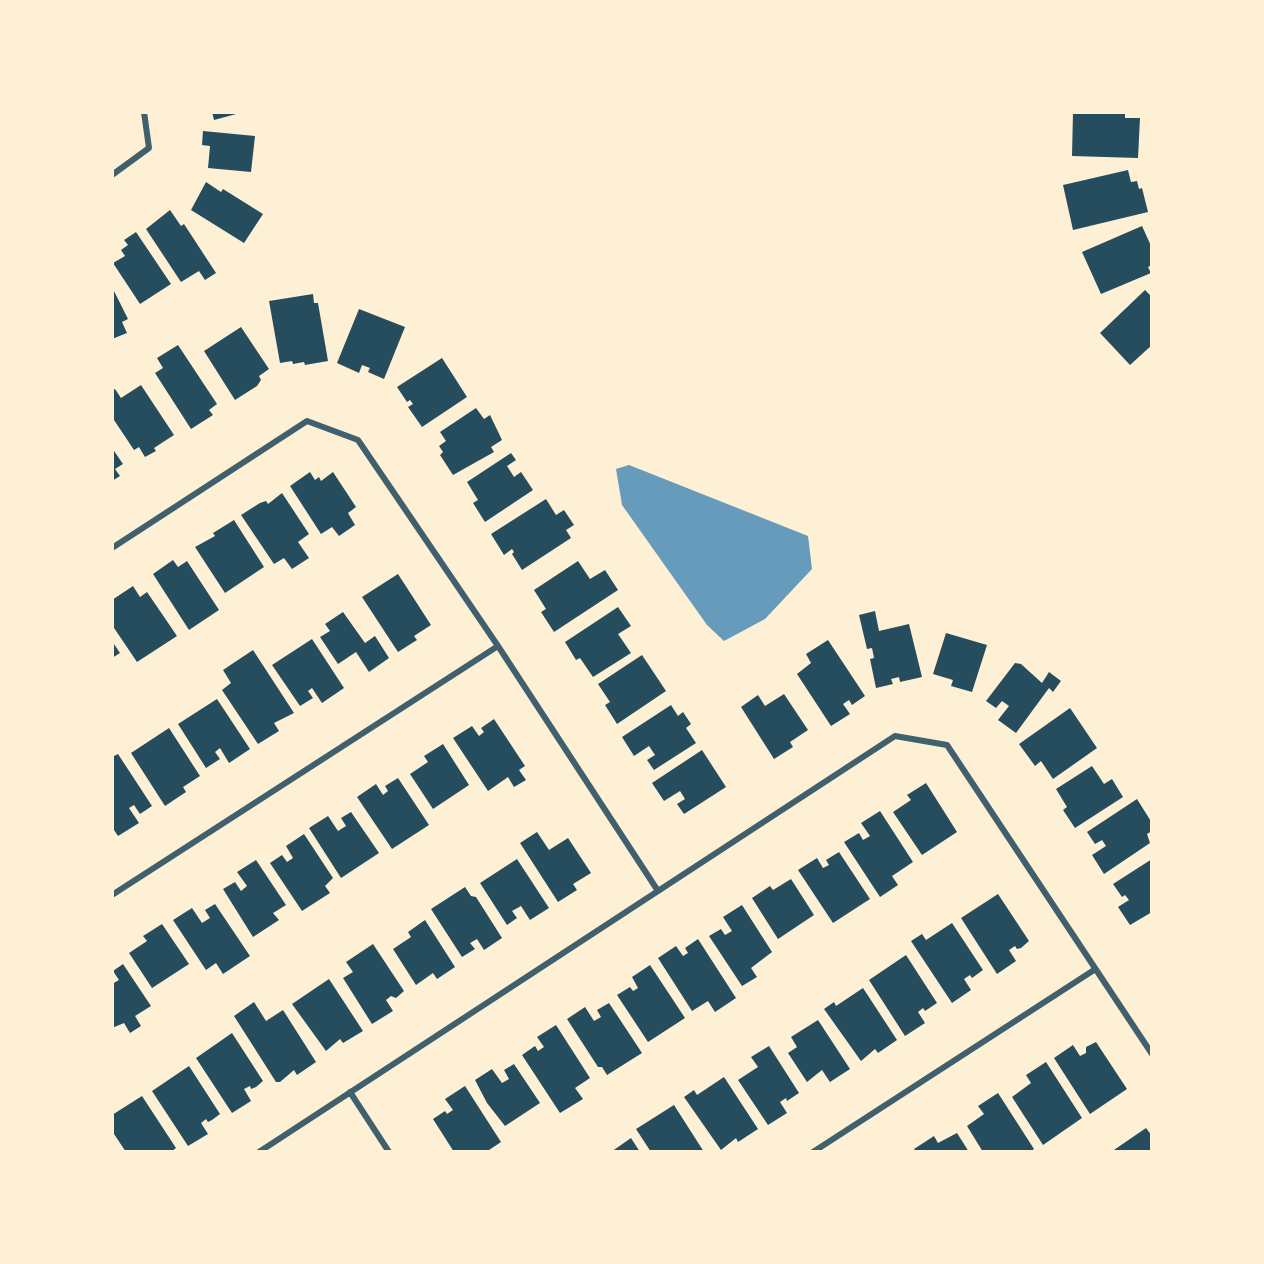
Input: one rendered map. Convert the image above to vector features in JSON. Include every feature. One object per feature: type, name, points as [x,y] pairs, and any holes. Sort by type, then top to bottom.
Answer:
[{"type":"street","points":[[112,175],[150,148],[144,112]]},
{"type":"street","points":[[112,548],[307,421],[358,441],[498,646],[658,891]]},
{"type":"street","points":[[112,895],[498,646]]},
{"type":"street","points":[[259,1152],[895,736],[947,745],[1094,970],[1152,1054]]},
{"type":"street","points":[[813,1152],[1094,970]]},
{"type":"street","points":[[350,1092],[389,1152]]},
{"type":"water","points":[[629,465],[808,536],[812,569],[765,619],[724,641],[707,625],[622,505],[616,469]]},
{"type":"building","points":[[212,112],[240,112],[240,113],[214,120]]},
{"type":"building","points":[[1073,112],[1125,112],[1125,118],[1140,118],[1138,158],[1072,156]]},
{"type":"building","points":[[203,131],[255,136],[251,172],[208,168],[210,146],[202,145]]},
{"type":"building","points":[[1128,170],[1131,182],[1137,181],[1139,189],[1142,188],[1148,212],[1073,230],[1063,185]]},
{"type":"building","points":[[206,182],[221,192],[223,189],[263,214],[244,243],[191,210]]},
{"type":"building","points":[[170,210],[181,226],[184,224],[216,273],[205,280],[199,271],[181,282],[146,229]]},
{"type":"building","points":[[1142,226],[1152,248],[1152,265],[1148,267],[1151,273],[1101,294],[1082,252]]},
{"type":"building","points":[[136,232],[171,284],[140,304],[113,263],[125,256],[121,250],[128,245],[124,240]]},
{"type":"building","points":[[112,287],[128,319],[122,322],[127,333],[112,339]]},
{"type":"building","points":[[1145,290],[1152,297],[1152,345],[1130,365],[1100,333]]},
{"type":"building","points":[[313,294],[314,303],[318,303],[328,361],[305,365],[304,362],[293,364],[292,361],[280,363],[269,301]]},
{"type":"building","points":[[359,309],[405,327],[384,379],[368,372],[370,368],[362,365],[359,373],[337,363]]},
{"type":"building","points":[[241,327],[269,369],[259,376],[261,380],[257,386],[235,400],[204,351]]},
{"type":"building","points":[[178,345],[217,404],[209,410],[213,415],[191,429],[155,373],[163,368],[157,358]]},
{"type":"building","points":[[442,358],[467,397],[422,427],[408,407],[413,404],[410,400],[407,402],[397,387]]},
{"type":"building","points":[[141,385],[174,435],[154,448],[156,451],[145,457],[139,447],[134,450],[112,417],[112,390],[115,389],[121,398]]},
{"type":"building","points":[[476,408],[484,419],[490,415],[502,440],[491,447],[494,452],[453,475],[440,455],[443,452],[439,446],[446,441],[440,432]]},
{"type":"building","points":[[112,448],[123,464],[115,469],[120,476],[112,481]]},
{"type":"building","points":[[511,453],[516,460],[507,466],[514,477],[521,472],[533,490],[485,522],[473,503],[478,500],[467,482]]},
{"type":"building","points":[[310,472],[315,480],[319,477],[321,481],[333,472],[356,507],[348,513],[355,525],[339,536],[332,527],[321,534],[290,486]]},
{"type":"building","points":[[282,493],[309,534],[298,542],[309,558],[292,569],[284,558],[274,564],[241,515],[260,503],[266,501],[268,504]]},
{"type":"building","points":[[546,499],[556,515],[564,510],[574,525],[566,530],[571,538],[522,570],[512,554],[514,552],[512,549],[504,555],[491,534]]},
{"type":"building","points":[[234,520],[264,567],[225,593],[195,547],[215,536],[213,533]]},
{"type":"building","points":[[173,560],[178,567],[187,561],[219,610],[189,630],[153,574]]},
{"type":"building","points":[[578,561],[590,579],[605,570],[618,590],[554,632],[541,612],[546,609],[534,590]]},
{"type":"building","points":[[398,574],[431,625],[414,636],[417,640],[398,652],[362,597]]},
{"type":"building","points":[[133,586],[140,597],[147,592],[177,636],[137,662],[112,625],[112,600]]},
{"type":"building","points":[[618,607],[631,626],[618,634],[631,653],[593,677],[580,658],[576,660],[565,642]]},
{"type":"building","points":[[875,611],[879,631],[909,624],[922,677],[900,682],[899,677],[891,679],[893,684],[876,688],[870,659],[874,658],[872,648],[867,649],[859,615]]},
{"type":"building","points":[[343,612],[365,643],[375,636],[389,658],[369,672],[356,652],[338,664],[320,637],[330,631],[325,624]]},
{"type":"building","points":[[946,633],[987,645],[972,692],[951,686],[953,680],[933,674]]},
{"type":"building","points":[[312,639],[344,688],[322,703],[312,688],[308,691],[313,698],[300,706],[272,665]]},
{"type":"building","points":[[828,640],[865,696],[852,705],[849,700],[843,704],[850,714],[831,726],[797,674],[811,663],[806,654]]},
{"type":"building","points":[[112,641],[120,653],[112,658]]},
{"type":"building","points":[[253,650],[294,713],[274,723],[279,731],[258,744],[222,690],[231,683],[223,670]]},
{"type":"building","points":[[642,655],[666,691],[617,724],[605,705],[610,702],[598,684]]},
{"type":"building","points":[[1015,663],[1021,664],[1042,683],[1049,672],[1061,681],[1053,692],[1049,688],[1016,733],[998,720],[1009,706],[1002,701],[996,708],[986,701]]},
{"type":"building","points":[[784,694],[808,730],[790,742],[793,747],[774,759],[741,707],[758,695],[765,706]]},
{"type":"building","points":[[217,699],[250,749],[229,763],[220,748],[215,752],[220,759],[206,768],[178,724]]},
{"type":"building","points":[[671,705],[678,716],[683,712],[691,724],[686,728],[696,743],[654,770],[647,760],[655,755],[649,746],[634,756],[622,737]]},
{"type":"building","points":[[1070,708],[1097,748],[1053,779],[1041,761],[1035,766],[1019,744]]},
{"type":"building","points":[[494,719],[525,766],[519,770],[526,780],[514,787],[508,777],[488,791],[453,738],[472,726],[479,736],[484,732],[481,728]]},
{"type":"building","points":[[169,728],[200,776],[183,787],[186,792],[165,806],[131,753]]},
{"type":"building","points":[[443,744],[469,785],[433,809],[410,774],[428,762],[424,756]]},
{"type":"building","points":[[702,750],[726,787],[684,814],[677,804],[685,799],[680,791],[664,801],[652,783]]},
{"type":"building","points":[[118,754],[152,806],[140,814],[134,805],[129,808],[139,823],[118,836],[112,827],[112,757]]},
{"type":"building","points":[[1092,766],[1104,784],[1112,779],[1123,797],[1075,828],[1063,810],[1067,807],[1056,789]]},
{"type":"building","points":[[398,778],[429,825],[392,849],[357,797],[376,784],[383,795],[388,791],[385,786]]},
{"type":"building","points":[[926,783],[957,832],[922,855],[893,812],[911,800],[907,795]]},
{"type":"building","points":[[1137,799],[1152,823],[1152,831],[1147,834],[1150,843],[1104,874],[1092,855],[1106,846],[1102,840],[1095,844],[1087,832]]},
{"type":"building","points":[[880,811],[913,862],[892,876],[898,885],[880,897],[844,842],[859,833],[863,840],[870,836],[861,823]]},
{"type":"building","points":[[351,812],[379,853],[341,878],[309,828],[328,816],[338,831],[346,826],[341,818]]},
{"type":"building","points":[[537,832],[549,850],[568,838],[591,873],[573,884],[577,890],[558,902],[520,843]]},
{"type":"building","points":[[304,834],[333,878],[325,886],[330,893],[302,911],[270,863],[282,855],[287,862],[293,858],[286,846]]},
{"type":"building","points":[[839,852],[870,899],[833,923],[798,870],[817,858],[823,868],[829,865],[826,860]]},
{"type":"building","points":[[517,859],[549,908],[530,920],[521,906],[512,911],[517,918],[507,925],[480,883]]},
{"type":"building","points":[[1152,859],[1152,912],[1130,925],[1118,907],[1129,900],[1125,895],[1122,897],[1113,884]]},
{"type":"building","points":[[256,860],[286,905],[273,913],[279,920],[253,937],[223,889],[235,882],[241,891],[247,886],[237,872]]},
{"type":"building","points":[[791,879],[814,915],[778,939],[752,898],[770,886],[773,890]]},
{"type":"building","points":[[465,887],[471,896],[476,897],[502,938],[484,950],[477,939],[470,943],[475,949],[462,957],[431,909]]},
{"type":"building","points":[[998,894],[1029,941],[1021,948],[1017,949],[1015,946],[1009,950],[1016,961],[997,974],[961,918]]},
{"type":"building","points":[[215,904],[250,956],[223,974],[216,963],[206,970],[173,920],[192,908],[202,923],[210,918],[205,910]]},
{"type":"building","points":[[742,905],[772,952],[751,968],[757,977],[742,986],[709,936],[721,929],[725,935],[732,931],[723,917]]},
{"type":"building","points":[[425,920],[455,967],[437,979],[433,973],[416,985],[393,949],[411,937],[408,932]]},
{"type":"building","points":[[952,923],[983,970],[972,978],[970,975],[964,979],[971,990],[952,1003],[911,941],[922,934],[926,940]]},
{"type":"building","points":[[162,924],[189,964],[152,988],[129,953],[147,941],[143,936]]},
{"type":"building","points":[[698,939],[736,998],[715,1012],[708,1001],[692,1011],[658,958],[676,946],[683,956],[688,953],[685,948]]},
{"type":"building","points":[[373,944],[404,991],[396,998],[391,996],[386,1000],[393,1011],[372,1024],[343,978],[353,972],[346,962]]},
{"type":"building","points":[[906,955],[937,1003],[925,1011],[923,1008],[918,1012],[925,1023],[905,1036],[869,980]]},
{"type":"building","points":[[123,964],[151,1006],[135,1016],[141,1026],[130,1033],[124,1023],[112,1028],[112,984],[119,980],[113,971]]},
{"type":"building","points":[[650,965],[685,1018],[648,1042],[617,995],[630,987],[633,991],[638,988],[632,977]]},
{"type":"building","points":[[329,979],[363,1031],[343,1043],[340,1039],[326,1051],[292,1004]]},
{"type":"building","points":[[863,988],[897,1040],[878,1053],[875,1049],[861,1061],[824,1009],[834,1002],[836,1006]]},
{"type":"building","points":[[254,1002],[266,1021],[283,1010],[316,1062],[297,1075],[294,1070],[280,1082],[276,1082],[234,1016]]},
{"type":"building","points":[[609,1003],[642,1053],[607,1075],[602,1067],[598,1067],[567,1019],[585,1007],[594,1021],[601,1017],[597,1010]]},
{"type":"building","points":[[818,1020],[850,1069],[830,1082],[822,1070],[807,1082],[788,1053],[797,1047],[791,1037]]},
{"type":"building","points":[[556,1025],[590,1078],[575,1088],[583,1099],[560,1113],[522,1055],[535,1046],[538,1051],[544,1047],[537,1037]]},
{"type":"building","points":[[232,1033],[263,1081],[256,1087],[251,1089],[250,1086],[244,1089],[251,1101],[232,1113],[196,1058]]},
{"type":"building","points":[[1096,1042],[1127,1089],[1090,1114],[1054,1058],[1073,1045],[1080,1056],[1086,1053],[1086,1047]]},
{"type":"building","points":[[769,1046],[799,1093],[787,1101],[786,1098],[780,1102],[787,1113],[768,1125],[738,1080],[758,1067],[751,1057]]},
{"type":"building","points":[[1046,1062],[1082,1118],[1043,1145],[1012,1097],[1031,1083],[1026,1075]]},
{"type":"building","points":[[514,1064],[540,1103],[505,1126],[487,1103],[475,1080],[492,1069],[502,1083],[509,1079],[504,1070]]},
{"type":"building","points":[[189,1066],[220,1114],[208,1122],[206,1119],[201,1123],[208,1134],[188,1146],[152,1091]]},
{"type":"building","points":[[724,1077],[758,1129],[738,1142],[736,1138],[721,1150],[684,1097],[694,1090],[697,1095]]},
{"type":"building","points":[[465,1086],[501,1142],[486,1152],[454,1152],[433,1119],[445,1111],[447,1114],[453,1110],[445,1099]]},
{"type":"building","points":[[998,1093],[1034,1149],[1030,1152],[983,1152],[967,1126],[984,1114],[978,1106]]},
{"type":"building","points":[[142,1096],[176,1148],[171,1152],[126,1152],[112,1131],[112,1115]]},
{"type":"building","points":[[674,1105],[704,1152],[651,1152],[636,1129]]},
{"type":"building","points":[[1146,1128],[1152,1136],[1152,1152],[1111,1152]]},
{"type":"building","points":[[957,1133],[969,1152],[916,1152],[914,1149],[934,1136],[938,1143]]},
{"type":"building","points":[[631,1138],[640,1152],[611,1152]]}]
